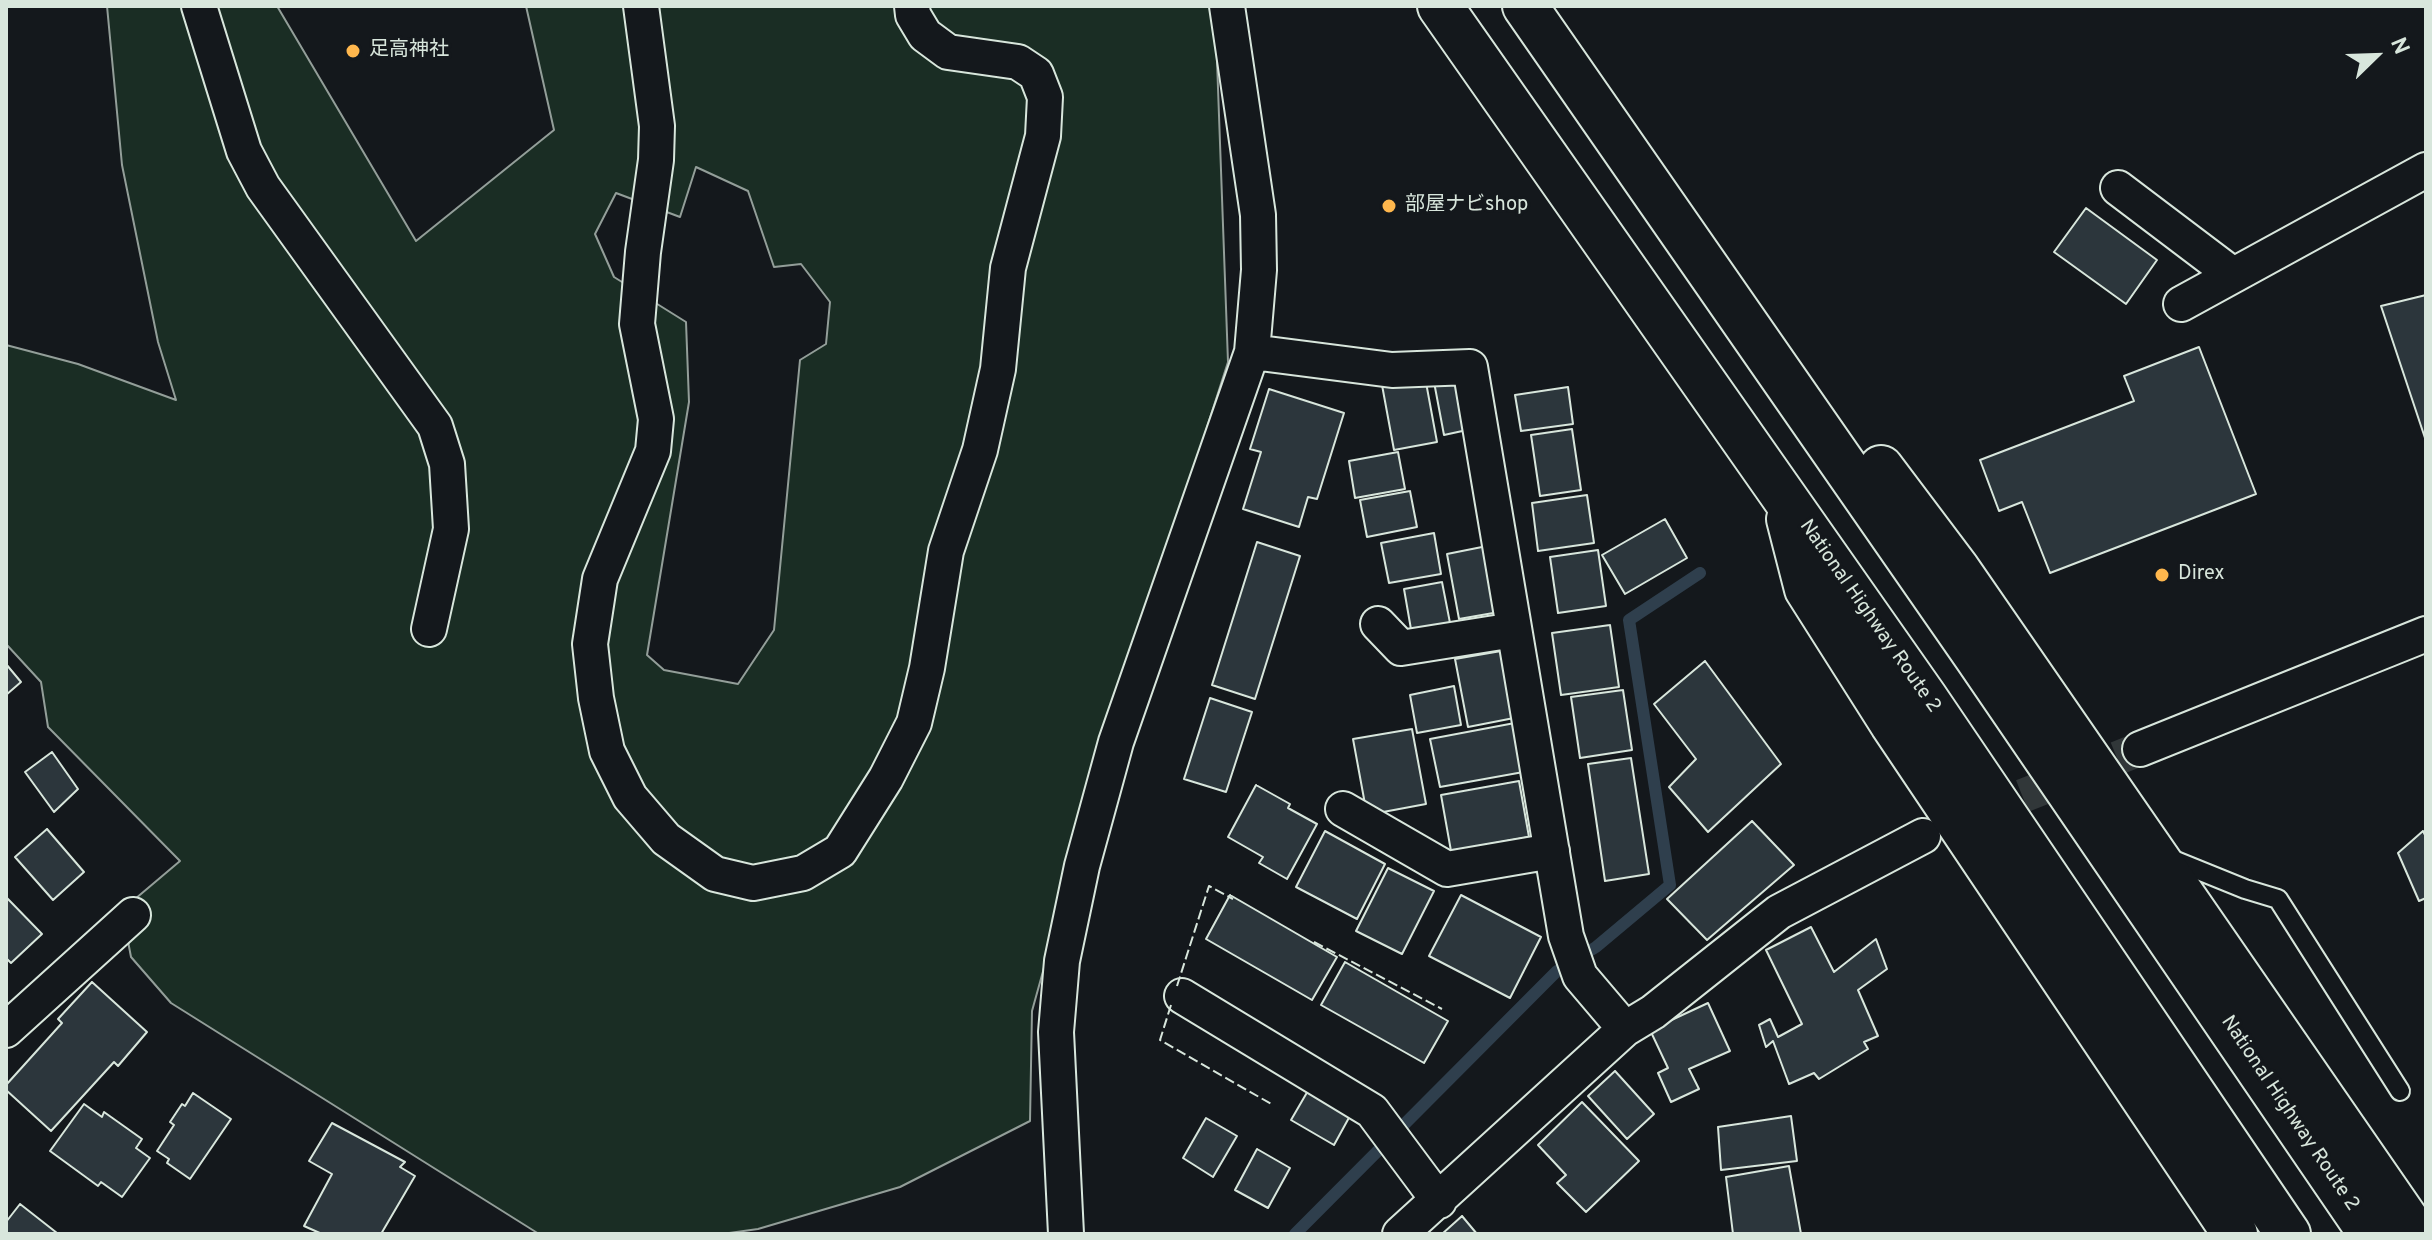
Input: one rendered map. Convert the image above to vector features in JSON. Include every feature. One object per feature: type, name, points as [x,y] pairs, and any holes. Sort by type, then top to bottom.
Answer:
[{"type":"highway","name":"National Highway Route 2","points":[[1440,6],[1934,711],[2288,1234]]},
{"type":"highway","name":"National Highway Route 2","points":[[1525,6],[1986,670],[2361,1220]]},
{"type":"highway","points":[[1571,73],[1786,344],[1957,569],[2416,1234]]},
{"type":"highway","points":[[1783,493],[1807,589],[1892,723],[2235,1234]]},
{"type":"street","points":[[199,6],[244,151],[263,187],[435,426],[447,464],[451,529],[429,629]]},
{"type":"street","points":[[641,6],[657,126],[656,160],[637,324],[656,419],[653,451],[600,579],[590,644],[596,698],[607,751],[630,797],[666,839],[715,874],[753,883],[803,873],[840,851],[886,778],[914,723],[927,668],[946,551],[980,450],[998,369],[1008,268],[1043,136],[1045,97],[1036,74],[1018,62],[948,52],[925,35],[913,15],[912,6]]},
{"type":"street","points":[[1066,1234],[1056,1032],[1067,934],[1116,742],[1252,352],[1259,270],[1258,215],[1227,6]]},
{"type":"street","points":[[2181,304],[2426,170]]},
{"type":"street","points":[[2118,188],[2233,275]]},
{"type":"street","points":[[1252,352],[1392,370],[1470,367],[1566,936],[1580,976],[1625,1029]]},
{"type":"street","points":[[1378,624],[1401,648],[1514,630]]},
{"type":"street","points":[[2140,749],[2426,634]]},
{"type":"street","points":[[1343,809],[1447,869],[1552,851]]},
{"type":"street","points":[[1400,1234],[1625,1029],[1653,1012],[1779,912],[1923,836]]},
{"type":"street","points":[[6,1030],[133,915]]},
{"type":"street","points":[[1182,996],[1372,1111],[1439,1201]]},
{"type":"lane","points":[[2152,852],[2278,899],[2400,1091]]},
{"type":"green space","points":[[107,6],[277,6],[416,241],[554,130],[526,6],[1215,6],[1228,362],[1112,723],[1032,1011],[1030,1121],[900,1187],[758,1229],[722,1234],[539,1234],[171,1003],[131,957],[122,910],[180,861],[48,727],[41,682],[6,644],[6,345],[78,364],[176,400],[158,342],[122,165]],"holes":[[[696,167],[748,191],[774,267],[801,264],[830,302],[826,344],[800,360],[774,630],[738,684],[664,670],[647,655],[689,402],[686,322],[614,277],[595,234],[616,193],[680,217]]]},
{"type":"building","points":[[2086,208],[2157,260],[2126,304],[2054,252]]},
{"type":"building","points":[[2426,295],[2426,441],[2381,306]]},
{"type":"building","points":[[2199,347],[2256,494],[2050,573],[2022,502],[1999,511],[1980,460],[2134,401],[2124,376]]},
{"type":"building","points":[[1425,377],[1437,442],[1394,450],[1382,385]]},
{"type":"building","points":[[1458,378],[1467,430],[1444,435],[1434,382]]},
{"type":"building","points":[[1568,387],[1573,424],[1521,431],[1515,395]]},
{"type":"building","points":[[1269,389],[1344,413],[1317,499],[1308,497],[1299,527],[1243,509],[1261,452],[1250,449]]},
{"type":"building","points":[[1572,429],[1581,490],[1540,496],[1531,435]]},
{"type":"building","points":[[1398,452],[1405,489],[1355,498],[1349,461]]},
{"type":"building","points":[[1410,491],[1417,527],[1367,537],[1360,500]]},
{"type":"building","points":[[1587,495],[1594,543],[1538,551],[1532,503]]},
{"type":"building","points":[[1665,519],[1687,558],[1625,594],[1602,555]]},
{"type":"building","points":[[1434,533],[1441,574],[1389,583],[1381,543]]},
{"type":"building","points":[[1257,542],[1300,556],[1255,699],[1212,685]]},
{"type":"building","points":[[1487,546],[1499,612],[1459,619],[1447,554]]},
{"type":"building","points":[[1598,550],[1606,606],[1558,613],[1550,557]]},
{"type":"building","points":[[1442,582],[1451,628],[1412,635],[1404,589]]},
{"type":"building","points":[[1610,625],[1619,687],[1561,695],[1552,633]]},
{"type":"building","points":[[1501,651],[1514,718],[1468,727],[1455,659]]},
{"type":"building","points":[[1705,661],[1781,764],[1708,832],[1669,787],[1696,759],[1654,704]]},
{"type":"building","points":[[6,664],[21,682],[6,695]]},
{"type":"building","points":[[1454,686],[1461,725],[1417,733],[1410,695]]},
{"type":"building","points":[[1623,690],[1632,750],[1580,758],[1571,697]]},
{"type":"building","points":[[1210,698],[1252,712],[1226,792],[1184,779]]},
{"type":"building","points":[[1520,722],[1529,771],[1440,787],[1430,739]]},
{"type":"building","points":[[1412,729],[1426,804],[1367,815],[1353,739]]},
{"type":"building","points":[[52,752],[78,789],[54,812],[25,772]]},
{"type":"building","points":[[1631,758],[1649,874],[1605,881],[1588,764]]},
{"type":"building","points":[[1519,781],[1529,837],[1451,851],[1441,795]]},
{"type":"building","points":[[1256,785],[1317,824],[1287,879],[1259,863],[1263,857],[1228,837]]},
{"type":"building","points":[[1752,821],[1794,865],[1707,940],[1667,899]]},
{"type":"building","points":[[47,829],[84,872],[53,900],[15,857]]},
{"type":"building","points":[[1325,831],[1385,864],[1357,919],[1296,887]]},
{"type":"building","points":[[2423,831],[2426,837],[2426,898],[2419,901],[2398,853]]},
{"type":"building","points":[[1388,868],[1434,891],[1402,954],[1356,931]]},
{"type":"building","points":[[1230,895],[1337,957],[1312,1000],[1206,939]]},
{"type":"building","points":[[1461,895],[1541,937],[1510,998],[1429,956]]},
{"type":"building","points":[[6,897],[42,934],[11,963],[6,958]]},
{"type":"building","points":[[1811,927],[1834,972],[1876,939],[1887,969],[1858,990],[1878,1036],[1864,1042],[1868,1049],[1819,1079],[1814,1073],[1789,1084],[1773,1041],[1766,1047],[1759,1025],[1770,1019],[1778,1037],[1802,1024],[1766,950]]},
{"type":"building","points":[[1345,962],[1448,1021],[1424,1063],[1321,1005]]},
{"type":"building","points":[[92,982],[147,1032],[118,1066],[114,1062],[51,1131],[6,1090],[6,1085],[62,1023],[58,1019]]},
{"type":"building","points":[[1708,1003],[1730,1051],[1689,1069],[1699,1089],[1671,1102],[1658,1073],[1668,1068],[1650,1030]]},
{"type":"building","points":[[1615,1071],[1654,1114],[1627,1139],[1588,1096]]},
{"type":"building","points":[[1309,1089],[1351,1114],[1334,1145],[1291,1120]]},
{"type":"building","points":[[193,1093],[231,1119],[190,1179],[167,1163],[169,1159],[157,1151],[174,1125],[170,1122]]},
{"type":"building","points":[[1582,1102],[1639,1161],[1586,1212],[1557,1183],[1566,1175],[1538,1145]]},
{"type":"building","points":[[84,1104],[102,1117],[104,1112],[142,1139],[136,1148],[150,1158],[122,1197],[101,1182],[98,1186],[50,1151]]},
{"type":"building","points":[[1791,1116],[1797,1161],[1721,1170],[1718,1127]]},
{"type":"building","points":[[1206,1118],[1237,1136],[1213,1177],[1183,1158]]},
{"type":"building","points":[[332,1123],[405,1162],[400,1167],[415,1176],[381,1234],[322,1234],[304,1226],[332,1174],[309,1161]]},
{"type":"building","points":[[1257,1149],[1290,1168],[1268,1208],[1235,1190]]},
{"type":"building","points":[[1789,1166],[1801,1234],[1733,1234],[1726,1177]]},
{"type":"building","points":[[20,1204],[57,1233],[6,1234],[6,1222]]},
{"type":"building","points":[[1462,1216],[1477,1234],[1442,1234]]},
{"type":"waterway","points":[[1295,1234],[1557,971],[1596,947],[1670,885],[1629,620],[1700,573]]},
{"type":"tunnel","points":[[1975,815],[2140,749]]},
{"type":"fence","points":[[1177,986],[1209,886],[1233,899]]},
{"type":"fence","points":[[1314,942],[1442,1009]]},
{"type":"fence","points":[[1171,1005],[1160,1040],[1273,1105]]},
{"type":"place","name":"足高神社","points":[[353,51]]},
{"type":"place","name":"部屋ナビshop","points":[[1389,206]]},
{"type":"place","name":"Direx","points":[[2162,575]]}]
